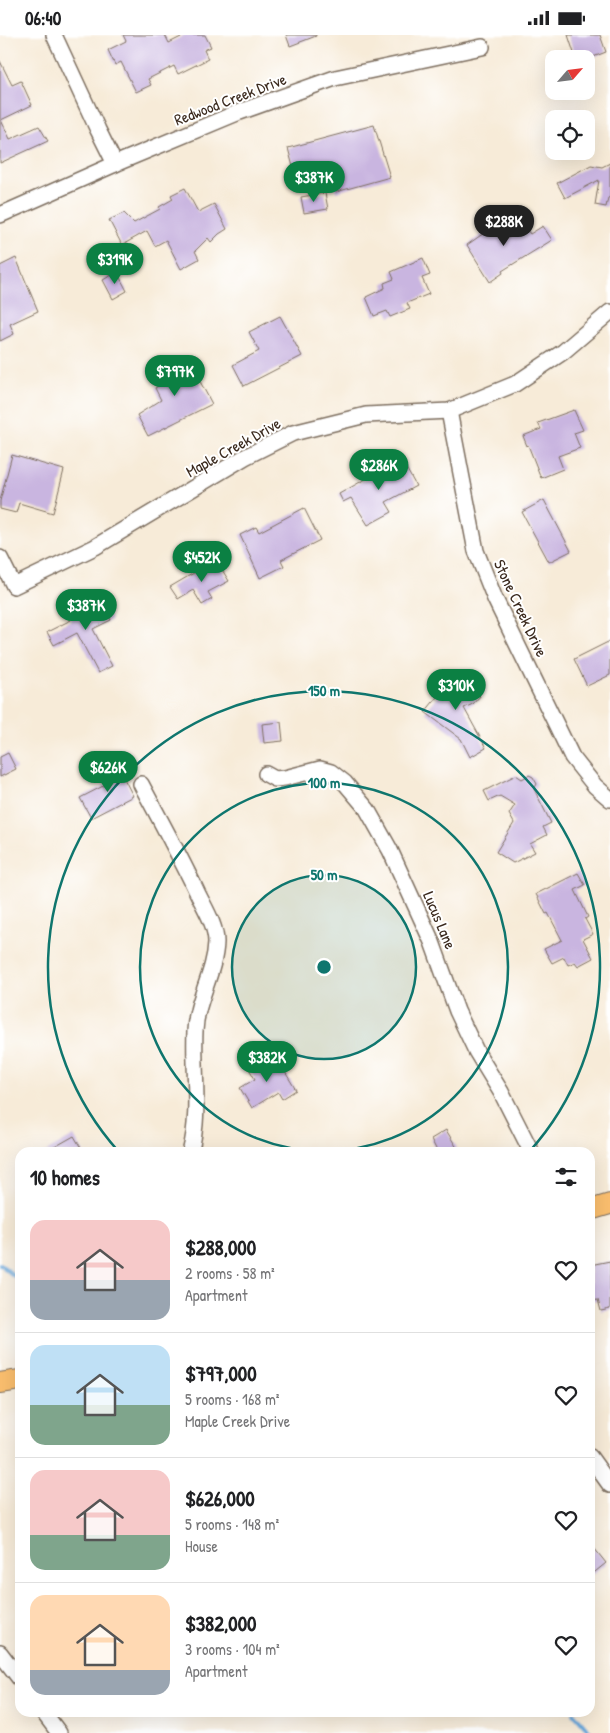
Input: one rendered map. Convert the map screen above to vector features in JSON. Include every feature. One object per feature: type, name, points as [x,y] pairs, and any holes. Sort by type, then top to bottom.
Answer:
[{"type":"main road","points":[[595,1208],[610,1204]]},
{"type":"main road","points":[[0,1383],[15,1381]]},
{"type":"street","points":[[54,35],[116,164]]},
{"type":"street","name":"Redwood Creek Drive","points":[[0,215],[237,113],[334,78],[482,47]]},
{"type":"street","name":"Maple Creek Drive","points":[[0,558],[14,586],[95,547],[245,457],[293,433],[366,415],[449,411],[515,384],[563,352],[610,313]]},
{"type":"street","name":"Stone Creek Drive","points":[[449,411],[476,551],[495,599],[572,757],[595,786],[610,799]]},
{"type":"street","name":"Lucus Lane","points":[[266,774],[275,779],[320,769],[331,772],[345,783],[367,809],[390,850],[428,934],[457,1011],[476,1051],[501,1092],[529,1147]]},
{"type":"street","points":[[141,784],[202,903],[212,925],[216,941],[212,969],[195,1029],[196,1099],[191,1147]]},
{"type":"street","points":[[595,1464],[610,1485]]},
{"type":"street","points":[[0,1653],[15,1672]]},
{"type":"street","points":[[47,1717],[58,1733]]},
{"type":"building","points":[[123,35],[165,35],[169,43],[185,35],[205,35],[211,47],[204,50],[208,59],[178,74],[174,66],[148,79],[151,85],[136,92],[121,62],[115,65],[108,50],[126,41]]},
{"type":"building","points":[[286,35],[316,35],[316,36],[290,46]]},
{"type":"building","points":[[568,35],[600,35],[606,52],[595,56],[595,50],[573,50]]},
{"type":"building","points":[[0,61],[12,85],[21,81],[32,105],[1,120],[10,139],[39,126],[48,141],[0,163]]},
{"type":"building","points":[[374,125],[390,177],[336,192],[330,169],[296,178],[288,148]]},
{"type":"building","points":[[610,163],[610,197],[606,207],[595,205],[599,180],[565,198],[557,183],[591,165],[602,167]]},
{"type":"building","points":[[185,188],[198,212],[214,204],[227,229],[211,242],[208,238],[195,251],[199,259],[181,269],[166,240],[155,246],[147,231],[122,245],[109,220],[124,213],[134,223],[160,209],[159,207],[173,199],[171,195]]},
{"type":"building","points":[[325,193],[328,209],[304,213],[301,197]]},
{"type":"building","points":[[494,216],[508,238],[525,227],[530,234],[543,226],[552,240],[502,271],[503,273],[490,282],[467,245],[484,233],[479,226]]},
{"type":"building","points":[[16,258],[38,311],[10,324],[14,334],[0,341],[0,266]]},
{"type":"building","points":[[423,258],[430,275],[422,278],[429,294],[407,303],[410,309],[390,317],[387,311],[374,316],[366,297],[385,288],[384,283],[394,279],[391,272]]},
{"type":"building","points":[[117,272],[127,291],[113,299],[103,280]]},
{"type":"building","points":[[280,316],[302,356],[244,386],[233,365],[259,351],[249,332]]},
{"type":"building","points":[[187,357],[212,404],[148,436],[137,415],[161,400],[155,388],[160,385],[154,373]]},
{"type":"building","points":[[574,410],[583,430],[574,433],[580,448],[558,456],[563,469],[541,478],[523,436],[541,429],[538,423]]},
{"type":"building","points":[[12,455],[64,470],[53,513],[19,503],[16,513],[0,509],[0,501]]},
{"type":"building","points":[[401,459],[416,486],[386,502],[392,512],[368,525],[351,498],[343,502],[339,494]]},
{"type":"building","points":[[544,500],[571,551],[549,562],[522,512]]},
{"type":"building","points":[[304,508],[320,540],[281,560],[284,566],[260,578],[240,535],[256,527],[259,532]]},
{"type":"building","points":[[216,560],[229,581],[208,592],[212,599],[202,605],[193,590],[178,599],[170,587]]},
{"type":"building","points":[[100,597],[111,620],[93,629],[112,666],[98,673],[77,633],[54,645],[47,632],[71,620],[68,613]]},
{"type":"building","points":[[610,641],[610,675],[587,686],[574,659]]},
{"type":"building","points":[[447,671],[480,696],[473,704],[464,708],[486,748],[470,757],[461,739],[425,712],[437,697],[433,689]]},
{"type":"building","points":[[281,722],[283,741],[264,743],[262,724]]},
{"type":"building","points":[[8,753],[16,769],[0,777],[0,757]]},
{"type":"building","points":[[116,763],[133,796],[91,818],[80,798],[109,783],[103,770]]},
{"type":"building","points":[[516,775],[522,779],[529,775],[533,777],[537,784],[534,789],[551,823],[543,827],[547,835],[530,844],[535,852],[513,863],[496,852],[514,823],[509,814],[515,805],[500,796],[489,801],[484,791]]},
{"type":"building","points":[[578,873],[585,885],[575,890],[588,917],[585,919],[593,934],[583,939],[593,958],[578,966],[575,962],[568,965],[564,957],[552,963],[544,949],[562,940],[536,894]]},
{"type":"building","points":[[261,1059],[267,1069],[279,1062],[296,1090],[282,1099],[278,1092],[252,1108],[240,1088],[255,1079],[248,1067]]},
{"type":"building","points":[[446,1130],[456,1147],[435,1147],[431,1139]]},
{"type":"building","points":[[74,1136],[80,1147],[55,1147]]},
{"type":"building","points":[[610,1261],[610,1309],[601,1311],[598,1300],[595,1300],[595,1264]]},
{"type":"building","points":[[595,1549],[606,1563],[595,1572]]},
{"type":"waterway","points":[[0,1264],[15,1277]]},
{"type":"waterway","points":[[577,1717],[591,1733]]}]
